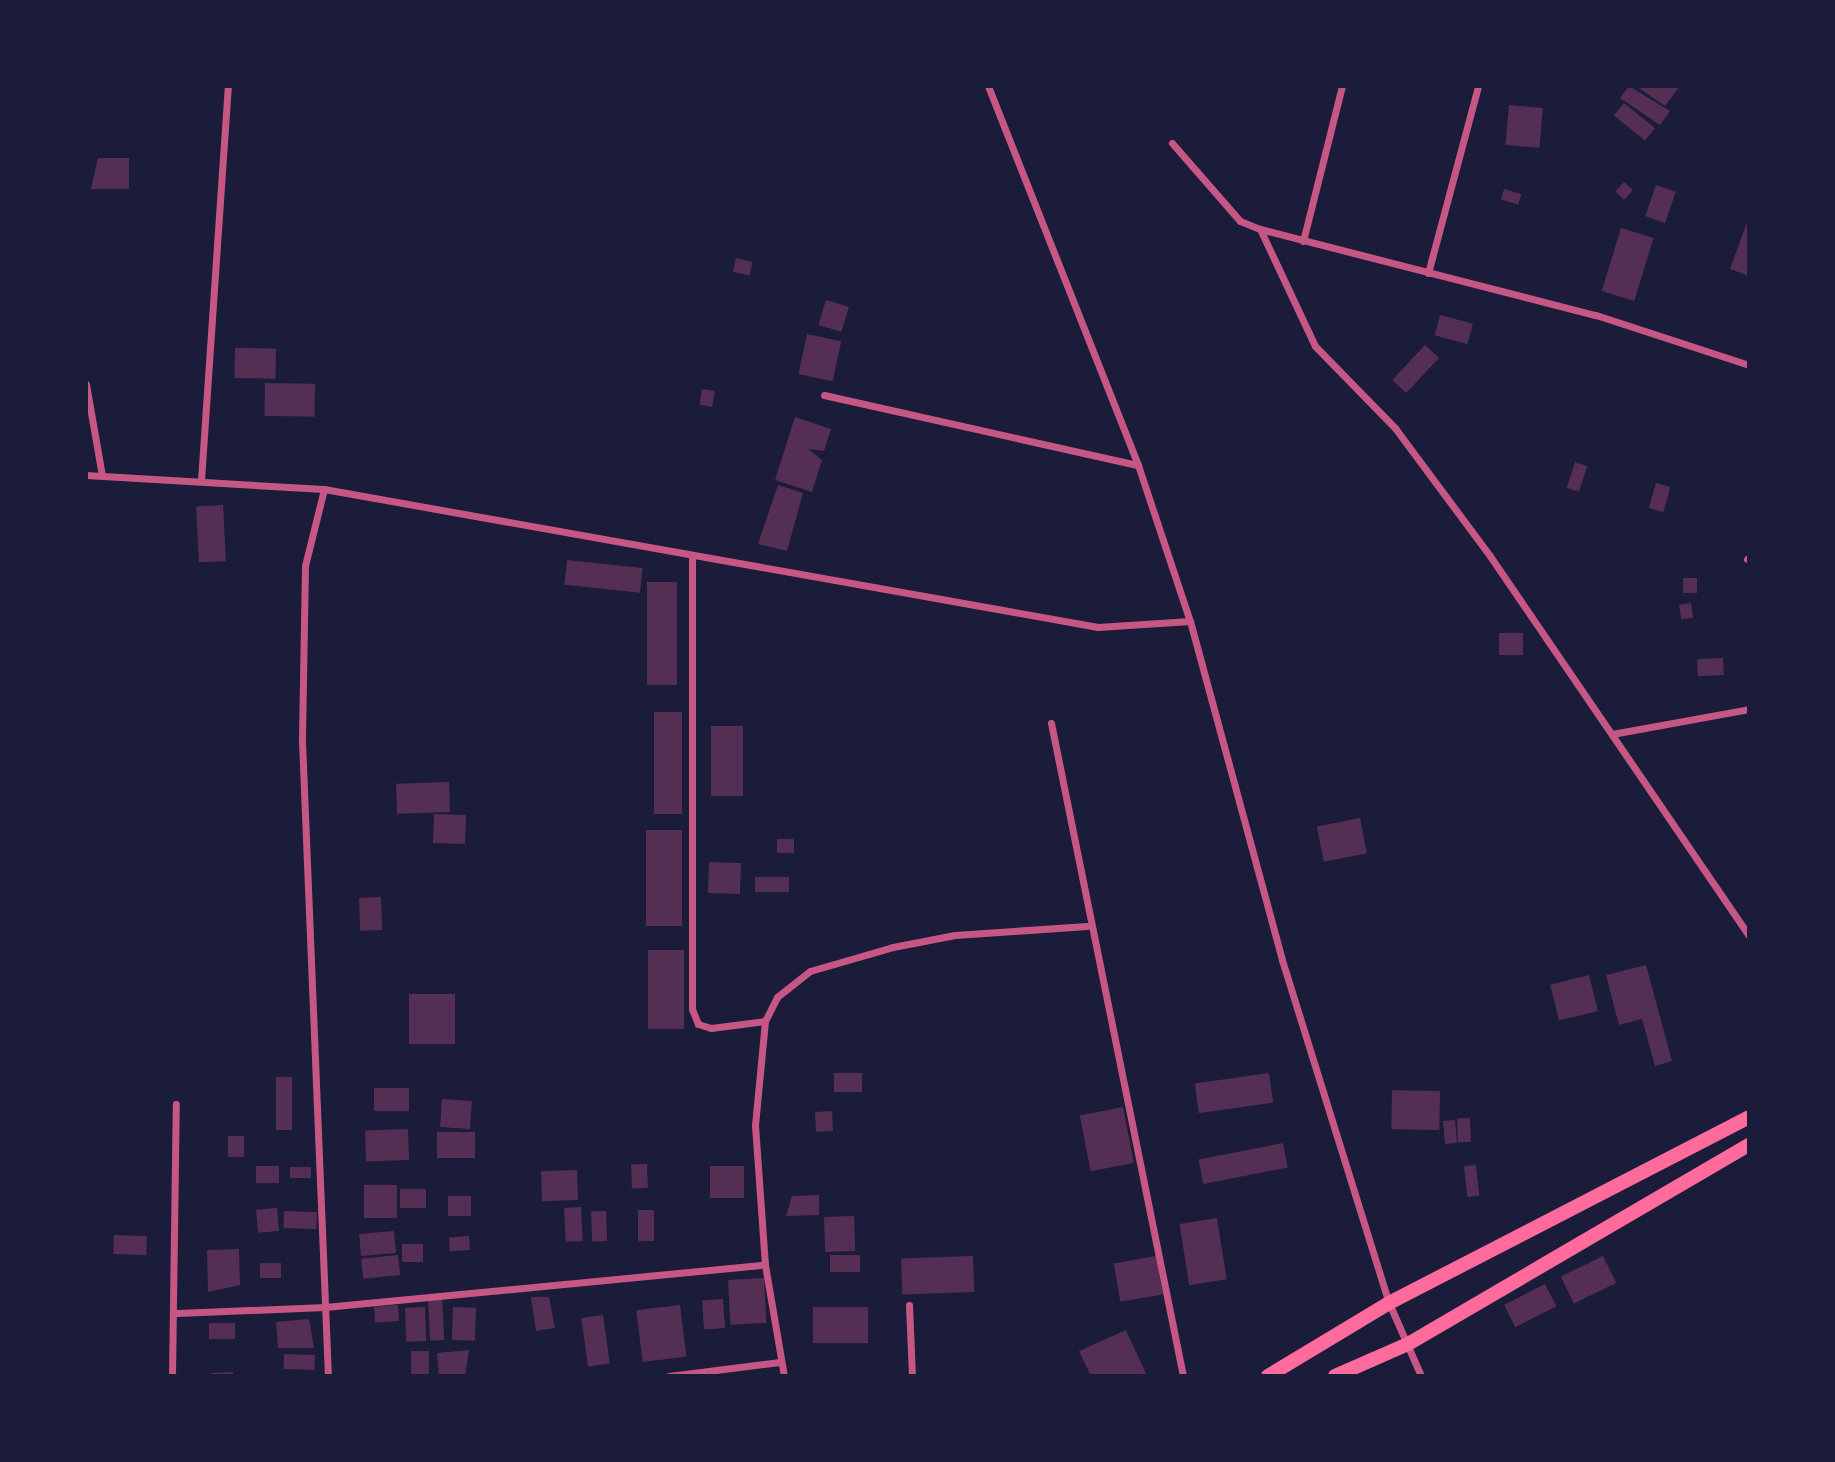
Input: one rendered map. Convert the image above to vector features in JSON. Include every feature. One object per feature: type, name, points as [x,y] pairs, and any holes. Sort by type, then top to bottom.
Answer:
[{"type":"main road","points":[[1268,1376],[1389,1303],[1749,1116]]},
{"type":"main road","points":[[1335,1376],[1408,1344],[1749,1145]]},
{"type":"street","points":[[201,480],[228,86]]},
{"type":"street","points":[[989,86],[1138,465],[1190,621],[1282,960],[1389,1303],[1420,1376]]},
{"type":"street","points":[[1303,241],[1342,86]]},
{"type":"street","points":[[1428,273],[1478,86]]},
{"type":"street","points":[[1172,143],[1240,221],[1260,229],[1596,315],[1749,365]]},
{"type":"street","points":[[1260,229],[1315,346],[1395,428],[1612,734],[1749,935]]},
{"type":"street","points":[[86,384],[102,476]]},
{"type":"street","points":[[824,396],[1138,465]]},
{"type":"street","points":[[86,475],[324,489],[1098,627],[1190,621]]},
{"type":"street","points":[[324,489],[306,566],[302,741],[328,1376]]},
{"type":"street","points":[[692,556],[692,1009],[698,1024],[711,1028],[765,1021]]},
{"type":"street","points":[[1612,734],[1749,709]]},
{"type":"street","points":[[1051,723],[1087,926],[1183,1376]]},
{"type":"street","points":[[784,1376],[765,1265],[755,1125],[765,1021],[790,981],[855,957],[955,936],[1087,926]]},
{"type":"street","points":[[172,1376],[177,1313],[176,1104]]},
{"type":"street","points":[[177,1313],[325,1307],[765,1265]]},
{"type":"street","points":[[909,1305],[912,1376]]},
{"type":"street","points":[[669,1376],[780,1362]]},
{"type":"building","points":[[1629,86],[1670,111],[1660,125],[1620,98]]},
{"type":"building","points":[[1636,86],[1680,86],[1665,106]]},
{"type":"building","points":[[1624,103],[1655,128],[1645,141],[1614,115]]},
{"type":"building","points":[[1509,105],[1543,108],[1539,148],[1506,145]]},
{"type":"building","points":[[98,158],[129,158],[129,189],[91,189]]},
{"type":"building","points":[[1624,182],[1633,190],[1624,200],[1615,192]]},
{"type":"building","points":[[1656,185],[1676,192],[1665,223],[1645,216]]},
{"type":"building","points":[[1504,189],[1521,194],[1518,205],[1501,200]]},
{"type":"building","points":[[1749,217],[1749,276],[1730,269]]},
{"type":"building","points":[[1621,228],[1654,238],[1634,301],[1602,291]]},
{"type":"building","points":[[736,258],[753,262],[749,275],[733,272]]},
{"type":"building","points":[[826,300],[849,307],[841,332],[818,325]]},
{"type":"building","points":[[1440,315],[1473,324],[1467,344],[1435,335]]},
{"type":"building","points":[[807,334],[841,341],[833,381],[798,374]]},
{"type":"building","points":[[1425,345],[1439,358],[1406,393],[1392,380]]},
{"type":"building","points":[[235,348],[276,349],[275,379],[234,378]]},
{"type":"building","points":[[265,383],[315,384],[314,417],[264,416]]},
{"type":"building","points":[[702,389],[715,391],[712,407],[699,405]]},
{"type":"building","points":[[795,417],[831,429],[824,451],[808,449],[822,460],[812,492],[775,480]]},
{"type":"building","points":[[1575,462],[1587,466],[1579,492],[1567,488]]},
{"type":"building","points":[[1656,483],[1670,487],[1663,512],[1649,508]]},
{"type":"building","points":[[778,485],[803,493],[787,551],[758,544]]},
{"type":"building","points":[[223,505],[226,561],[199,562],[196,506]]},
{"type":"building","points":[[567,560],[643,568],[640,593],[564,585]]},
{"type":"building","points":[[1683,578],[1697,578],[1697,593],[1683,593]]},
{"type":"building","points":[[647,582],[677,582],[677,685],[647,685]]},
{"type":"building","points":[[1691,603],[1693,618],[1681,620],[1679,605]]},
{"type":"building","points":[[1499,633],[1523,633],[1523,655],[1499,655]]},
{"type":"building","points":[[1723,658],[1724,675],[1698,676],[1697,659]]},
{"type":"building","points":[[654,712],[682,712],[682,814],[654,814]]},
{"type":"building","points":[[711,726],[743,726],[743,796],[711,796]]},
{"type":"building","points":[[449,782],[450,812],[397,814],[396,784]]},
{"type":"building","points":[[434,814],[466,815],[465,844],[433,843]]},
{"type":"building","points":[[1360,818],[1367,853],[1324,862],[1317,826]]},
{"type":"building","points":[[646,830],[682,830],[682,926],[646,926]]},
{"type":"building","points":[[777,839],[794,839],[794,853],[777,853]]},
{"type":"building","points":[[709,862],[741,863],[740,894],[708,893]]},
{"type":"building","points":[[755,877],[789,877],[789,892],[755,892]]},
{"type":"building","points":[[381,897],[382,930],[360,931],[359,898]]},
{"type":"building","points":[[648,950],[684,950],[684,1029],[648,1029]]},
{"type":"building","points":[[1646,965],[1672,1061],[1655,1066],[1642,1019],[1619,1025],[1606,975]]},
{"type":"building","points":[[1589,975],[1598,1011],[1559,1021],[1550,985]]},
{"type":"building","points":[[409,994],[455,994],[455,1044],[409,1044]]},
{"type":"building","points":[[834,1073],[862,1073],[862,1092],[834,1092]]},
{"type":"building","points":[[1269,1073],[1273,1103],[1199,1113],[1195,1083]]},
{"type":"building","points":[[276,1077],[292,1077],[292,1130],[276,1130]]},
{"type":"building","points":[[374,1088],[409,1088],[409,1111],[374,1111]]},
{"type":"building","points":[[1392,1090],[1440,1091],[1439,1130],[1391,1129]]},
{"type":"building","points":[[442,1099],[472,1101],[470,1129],[440,1127]]},
{"type":"building","points":[[1123,1107],[1134,1163],[1091,1171],[1080,1115]]},
{"type":"building","points":[[832,1111],[833,1131],[816,1132],[815,1112]]},
{"type":"building","points":[[1457,1118],[1470,1118],[1471,1142],[1458,1142]]},
{"type":"building","points":[[1455,1120],[1457,1143],[1445,1144],[1443,1121]]},
{"type":"building","points":[[408,1129],[409,1160],[366,1161],[365,1131]]},
{"type":"building","points":[[437,1132],[475,1132],[475,1158],[437,1158]]},
{"type":"building","points":[[228,1136],[244,1136],[244,1157],[228,1157]]},
{"type":"building","points":[[1283,1143],[1288,1168],[1203,1184],[1199,1159]]},
{"type":"building","points":[[647,1164],[648,1188],[632,1189],[631,1165]]},
{"type":"building","points":[[1476,1165],[1479,1196],[1467,1197],[1464,1166]]},
{"type":"building","points":[[256,1166],[279,1166],[279,1183],[256,1183]]},
{"type":"building","points":[[710,1166],[744,1166],[744,1198],[710,1198]]},
{"type":"building","points":[[290,1167],[311,1167],[311,1178],[290,1178]]},
{"type":"building","points":[[577,1170],[578,1200],[542,1201],[541,1171]]},
{"type":"building","points":[[364,1185],[397,1185],[397,1218],[364,1218]]},
{"type":"building","points":[[400,1189],[426,1189],[426,1208],[400,1208]]},
{"type":"building","points":[[819,1195],[819,1215],[786,1216],[792,1196]]},
{"type":"building","points":[[448,1196],[471,1196],[471,1216],[448,1216]]},
{"type":"building","points":[[581,1207],[583,1241],[566,1242],[564,1208]]},
{"type":"building","points":[[277,1208],[279,1231],[258,1233],[256,1210]]},
{"type":"building","points":[[638,1210],[654,1210],[654,1241],[638,1241]]},
{"type":"building","points":[[284,1211],[317,1212],[316,1229],[283,1228]]},
{"type":"building","points":[[606,1211],[607,1241],[592,1242],[591,1212]]},
{"type":"building","points":[[854,1216],[855,1251],[825,1252],[824,1217]]},
{"type":"building","points":[[1217,1218],[1227,1279],[1189,1285],[1179,1224]]},
{"type":"building","points":[[394,1231],[396,1253],[361,1256],[359,1234]]},
{"type":"building","points":[[114,1235],[147,1236],[146,1255],[113,1254]]},
{"type":"building","points":[[469,1236],[470,1250],[450,1251],[449,1237]]},
{"type":"building","points":[[402,1244],[423,1244],[423,1262],[402,1262]]},
{"type":"building","points":[[239,1249],[240,1285],[208,1292],[207,1250]]},
{"type":"building","points":[[398,1255],[400,1275],[363,1279],[361,1259]]},
{"type":"building","points":[[830,1255],[860,1255],[860,1272],[830,1272]]},
{"type":"building","points":[[973,1256],[974,1292],[902,1294],[901,1259]]},
{"type":"building","points":[[1156,1256],[1163,1294],[1120,1302],[1114,1263]]},
{"type":"building","points":[[1603,1256],[1616,1283],[1574,1304],[1561,1277]]},
{"type":"building","points":[[260,1263],[281,1263],[281,1278],[260,1278]]},
{"type":"building","points":[[764,1278],[766,1323],[730,1325],[728,1280]]},
{"type":"building","points":[[1545,1284],[1556,1306],[1515,1327],[1504,1305]]},
{"type":"building","points":[[442,1297],[444,1340],[430,1341],[428,1298]]},
{"type":"building","points":[[531,1297],[549,1297],[555,1328],[536,1331]]},
{"type":"building","points":[[723,1299],[725,1328],[704,1329],[702,1300]]},
{"type":"building","points":[[398,1305],[399,1321],[375,1323],[374,1307]]},
{"type":"building","points":[[680,1305],[686,1357],[643,1362],[636,1310]]},
{"type":"building","points":[[425,1307],[426,1341],[406,1342],[405,1308]]},
{"type":"building","points":[[453,1307],[476,1308],[475,1341],[452,1340]]},
{"type":"building","points":[[813,1307],[868,1307],[868,1343],[813,1343]]},
{"type":"building","points":[[603,1315],[610,1364],[588,1367],[581,1318]]},
{"type":"building","points":[[309,1319],[314,1348],[278,1348],[276,1322]]},
{"type":"building","points":[[209,1323],[235,1323],[235,1339],[209,1339]]},
{"type":"building","points":[[1126,1330],[1147,1376],[1091,1376],[1079,1351]]},
{"type":"building","points":[[469,1350],[465,1376],[439,1376],[437,1353]]},
{"type":"building","points":[[411,1351],[429,1351],[429,1376],[411,1376]]},
{"type":"building","points":[[284,1354],[315,1355],[314,1370],[283,1369]]},
{"type":"building","points":[[233,1372],[233,1376],[211,1376],[211,1373]]}]
